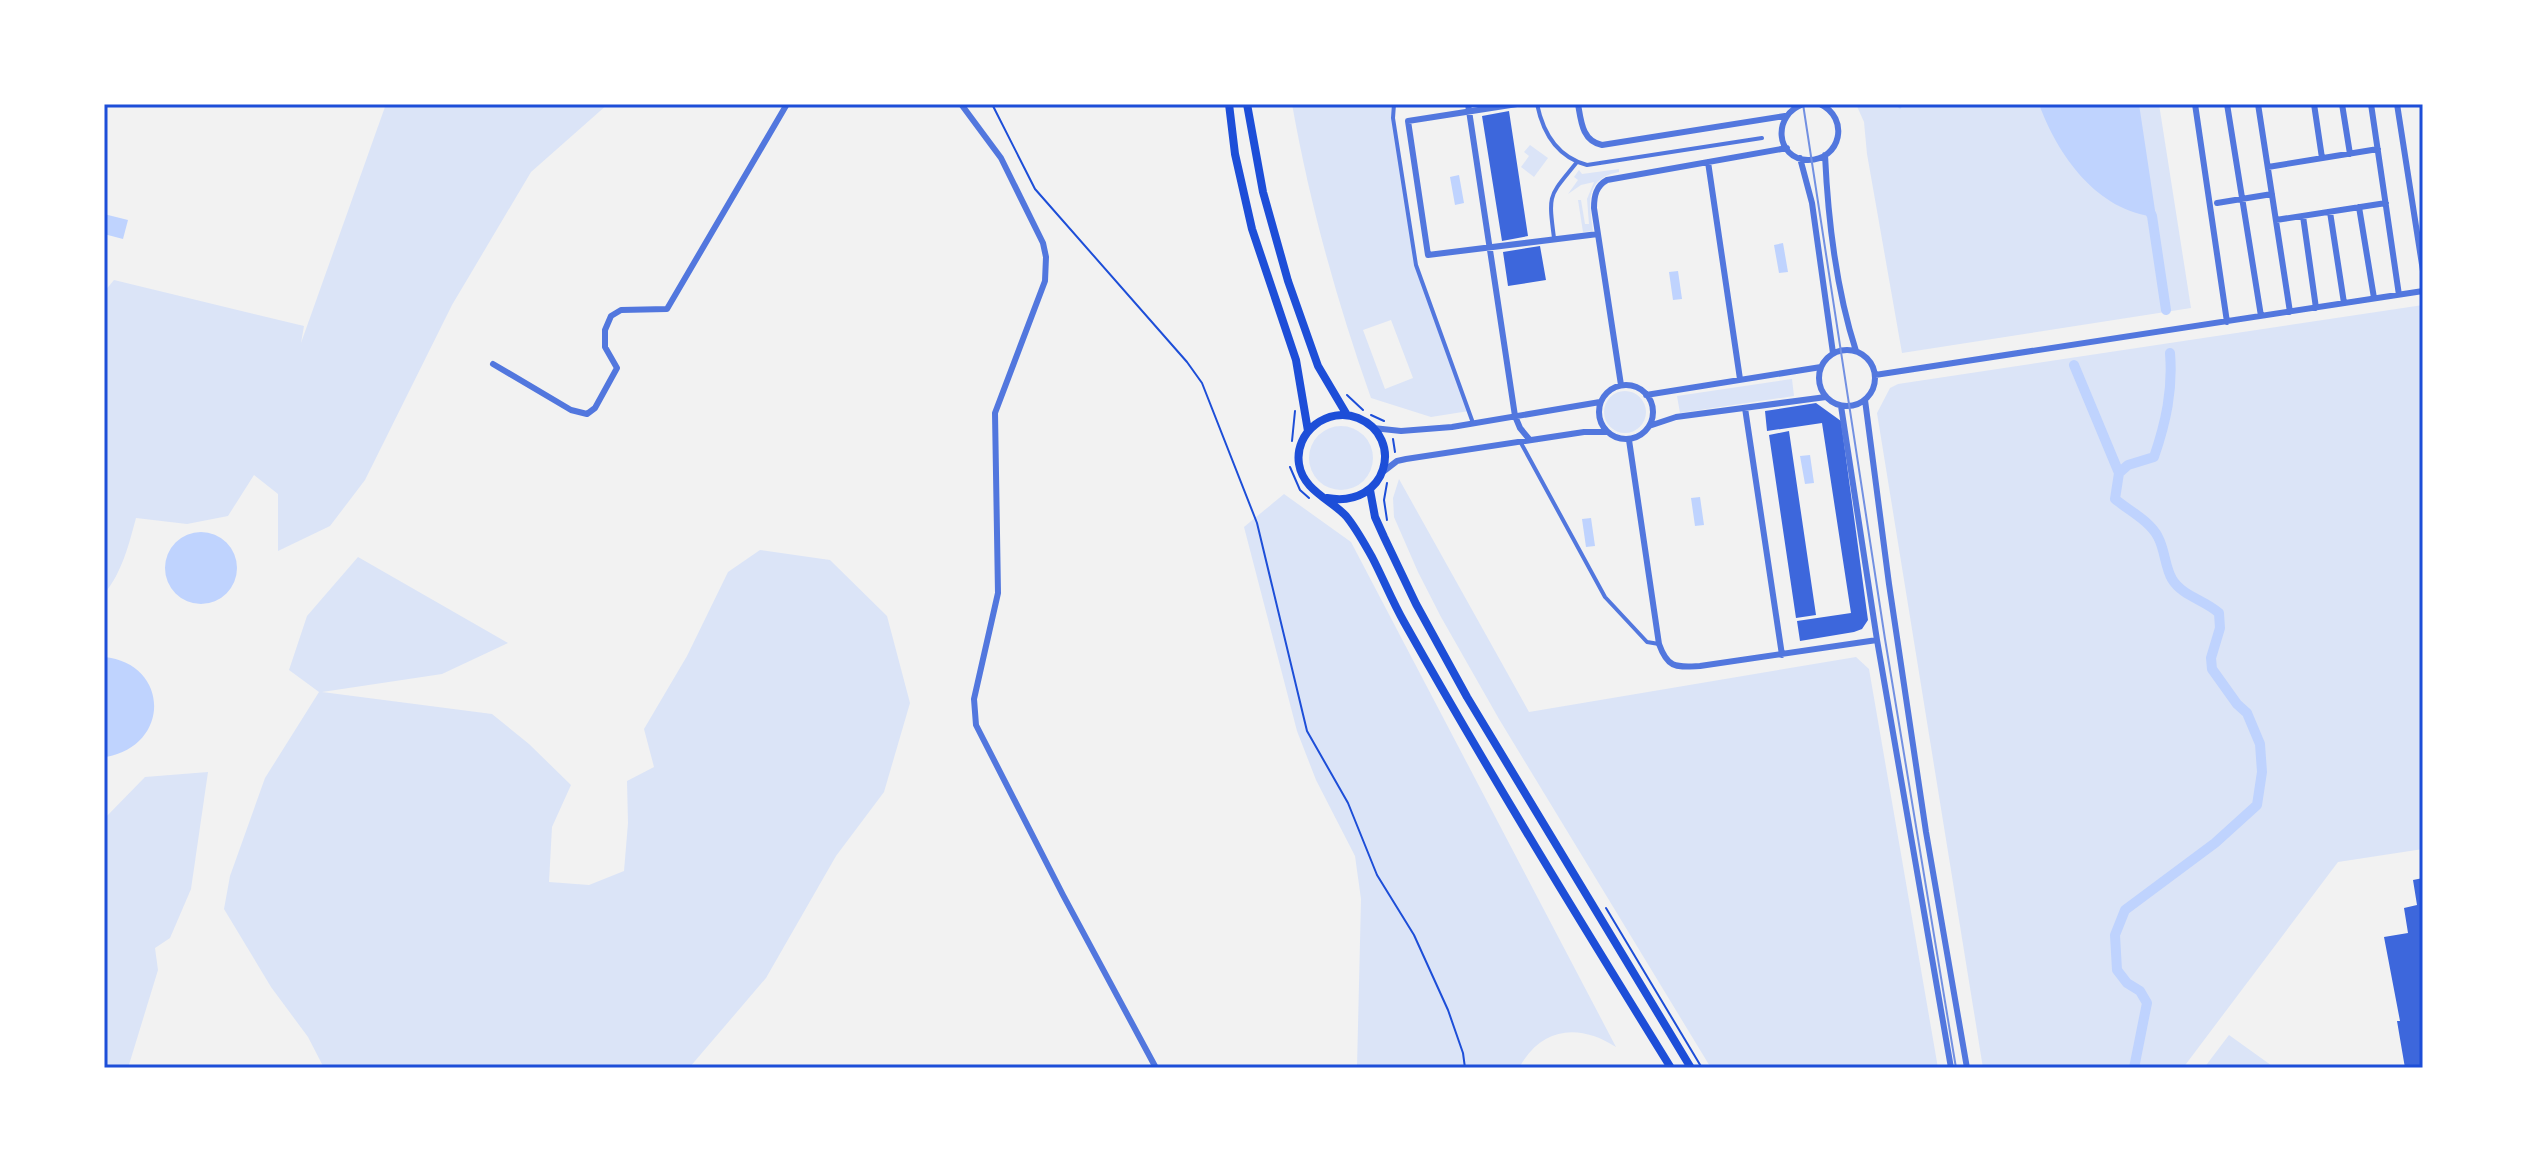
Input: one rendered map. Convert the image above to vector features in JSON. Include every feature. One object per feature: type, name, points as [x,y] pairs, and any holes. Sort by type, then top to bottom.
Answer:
[{"type":"main road","points":[[1229,104],[1235,154],[1252,229],[1296,360],[1308,431]]},
{"type":"main road","points":[[1247,104],[1263,192],[1288,281],[1318,366],[1347,415]]},
{"type":"main road","points":[[1327,498],[1350,500],[1370,490],[1386,474],[1384,449],[1373,428],[1366,422],[1347,415],[1332,415],[1318,421],[1308,431],[1299,452],[1299,464],[1308,485],[1327,498],[1349,520],[1366,546],[1402,618],[1479,753],[1671,1068]]},
{"type":"main road","points":[[1370,490],[1375,517],[1384,537],[1416,604],[1467,697],[1691,1068]]},
{"type":"street","points":[[493,364],[571,410],[587,414],[595,408],[617,368],[605,347],[605,330],[611,316],[621,310],[667,309],[787,104]]},
{"type":"street","points":[[961,104],[1001,158],[1043,243],[1046,257],[1045,281],[995,413],[998,593],[974,699],[976,725],[1156,1068]]},
{"type":"street","points":[[1394,104],[1393,118],[1416,265],[1473,423]]},
{"type":"street","points":[[1517,104],[1469,107],[1408,121],[1428,255],[1598,234]]},
{"type":"street","points":[[1537,104],[1540,120],[1551,143],[1577,162],[1587,165],[1762,138]]},
{"type":"street","points":[[1578,104],[1582,127],[1594,143],[1607,145],[1785,116]]},
{"type":"street","points":[[1804,104],[1793,106],[1785,116],[1781,131],[1787,148],[1800,158],[1811,160],[1825,155],[1834,146],[1839,128],[1833,113],[1820,104]]},
{"type":"street","points":[[2195,104],[2227,322]]},
{"type":"street","points":[[2227,104],[2261,316]]},
{"type":"street","points":[[2258,104],[2290,312]]},
{"type":"street","points":[[2314,104],[2322,158]]},
{"type":"street","points":[[2342,104],[2350,154]]},
{"type":"street","points":[[2371,104],[2399,295]]},
{"type":"street","points":[[2397,104],[2423,271]]},
{"type":"street","points":[[1469,107],[1515,416],[1529,439]]},
{"type":"street","points":[[1621,385],[1594,200],[1600,185],[1607,180],[1787,148]]},
{"type":"street","points":[[2268,167],[2378,149]]},
{"type":"street","points":[[1825,155],[1828,200],[1844,306],[1856,351]]},
{"type":"street","points":[[1800,158],[1812,203],[1833,353]]},
{"type":"street","points":[[1554,240],[1549,201],[1577,162]]},
{"type":"street","points":[[1708,162],[1740,379]]},
{"type":"street","points":[[2217,203],[2272,194]]},
{"type":"street","points":[[2276,220],[2386,203]]},
{"type":"street","points":[[2359,207],[2374,298]]},
{"type":"street","points":[[2330,212],[2344,303]]},
{"type":"street","points":[[2303,216],[2316,308]]},
{"type":"street","points":[[1875,375],[2423,291]]},
{"type":"street","points":[[1856,351],[1867,358],[1875,375],[1873,390],[1855,406],[1841,406],[1826,397],[1819,383],[1821,367],[1833,353],[1856,351]]},
{"type":"street","points":[[1646,395],[1821,367]]},
{"type":"street","points":[[1386,474],[1397,461],[1529,439],[1590,431],[1606,432],[1615,438],[1629,440],[1642,434],[1649,426],[1653,412],[1646,395],[1636,387],[1621,385],[1607,392],[1600,402],[1599,417],[1606,432]]},
{"type":"street","points":[[1649,426],[1676,417],[1826,397]]},
{"type":"street","points":[[1865,400],[1926,832],[1967,1068]]},
{"type":"street","points":[[1373,428],[1418,430],[1600,402]]},
{"type":"street","points":[[1841,406],[1877,640],[1951,1068]]},
{"type":"street","points":[[1745,408],[1782,655]]},
{"type":"street","points":[[1629,440],[1659,644],[1668,662],[1677,667],[1877,640]]},
{"type":"street","points":[[1519,441],[1605,597],[1647,642],[1659,644]]},
{"type":"path","points":[[992,104],[1035,189],[1202,383],[1257,523],[1307,731],[1348,803],[1377,875],[1414,935],[1448,1010],[1465,1068]]},
{"type":"path","points":[[1340,388],[1354,404],[1390,424],[1397,461]]},
{"type":"path","points":[[1386,474],[1387,520]]},
{"type":"path","points":[[1600,899],[1702,1068]]},
{"type":"shaded area","points":[[386,104],[608,104],[531,172],[452,305],[365,480],[330,526],[278,551],[278,494],[254,475],[228,516],[187,524],[136,518],[120,568],[104,594],[104,292],[114,280],[304,326],[301,343]]},
{"type":"shaded area","points":[[1292,104],[1394,104],[1393,118],[1416,265],[1469,411],[1431,417],[1371,398],[1326,253]],"holes":[[[1391,320],[1413,378],[1385,389],[1363,330]]]},
{"type":"shaded area","points":[[1856,104],[2159,104],[2191,308],[1902,353],[1864,122]]},
{"type":"shaded area","points":[[1530,145],[1548,158],[1534,177],[1521,167],[1529,156],[1524,152]]},
{"type":"shaded area","points":[[1619,169],[1619,172],[1608,175],[1594,186],[1590,202],[1593,231],[1583,232],[1578,200],[1581,200],[1585,224],[1589,224],[1587,199],[1594,182],[1581,185],[1568,194],[1578,180],[1574,177],[1579,170],[1582,174]]},
{"type":"shaded area","points":[[2423,305],[2423,849],[2338,862],[2183,1068],[1983,1068],[1877,413],[1890,388],[1898,384]]},
{"type":"shaded area","points":[[1792,379],[1794,396],[1680,413],[1677,396]]},
{"type":"shaded area","points":[[1625,391],[1640,397],[1646,412],[1640,427],[1625,433],[1610,427],[1604,412],[1610,397]]},
{"type":"shaded area","points":[[1335,426],[1347,426],[1364,435],[1371,446],[1371,470],[1364,481],[1347,490],[1335,490],[1323,485],[1314,476],[1309,464],[1309,452],[1314,440],[1323,431]]},
{"type":"shaded area","points":[[1399,479],[1529,712],[1856,657],[1869,669],[1938,1068],[1711,1068],[1499,719],[1441,617],[1394,517],[1393,498]]},
{"type":"shaded area","points":[[1284,494],[1351,542],[1616,1047],[1588,1034],[1562,1033],[1538,1044],[1519,1068],[1357,1068],[1361,899],[1355,856],[1316,780],[1297,731],[1244,527]]},
{"type":"shaded area","points":[[760,550],[830,560],[887,616],[910,703],[884,792],[836,856],[766,978],[689,1068],[324,1068],[308,1037],[271,987],[224,909],[230,876],[265,778],[319,692],[289,670],[307,616],[358,557],[508,643],[442,674],[322,692],[492,714],[529,744],[571,785],[552,827],[549,882],[589,885],[624,871],[627,781],[654,767],[644,729],[687,656],[728,572]]},
{"type":"shaded area","points":[[208,772],[191,889],[170,938],[155,948],[158,970],[128,1068],[104,1068],[104,819],[145,777]]},
{"type":"shaded area","points":[[2229,1035],[2275,1068],[2204,1068]]},
{"type":"water","points":[[2039,104],[2139,104],[2156,217],[2135,213],[2116,204],[2082,178],[2057,143]]},
{"type":"water","points":[[1459,175],[1464,203],[1455,205],[1450,177]]},
{"type":"water","points":[[104,214],[128,220],[123,239],[104,234]]},
{"type":"water","points":[[1783,243],[1788,272],[1779,273],[1774,245]]},
{"type":"water","points":[[1678,271],[1682,299],[1673,300],[1669,272]]},
{"type":"water","points":[[1810,455],[1814,483],[1805,484],[1800,456]]},
{"type":"water","points":[[1700,497],[1704,525],[1695,526],[1691,498]]},
{"type":"water","points":[[1591,518],[1595,546],[1586,547],[1582,519]]},
{"type":"water","points":[[201,532],[221,538],[231,548],[237,568],[231,588],[221,598],[201,604],[181,598],[171,588],[165,568],[171,548],[181,538]]},
{"type":"water","points":[[104,657],[125,663],[141,673],[151,688],[154,705],[152,722],[143,737],[128,750],[106,757],[104,757]]},
{"type":"building","points":[[1509,111],[1528,236],[1502,241],[1482,116]]},
{"type":"building","points":[[1540,246],[1546,280],[1508,286],[1503,252]]},
{"type":"building","points":[[1816,403],[1841,421],[1868,620],[1862,629],[1854,632],[1800,641],[1797,621],[1851,613],[1822,423],[1767,431],[1765,411]]},
{"type":"building","points":[[1789,431],[1816,615],[1796,618],[1769,435]]},
{"type":"building","points":[[2423,878],[2423,1068],[2405,1068],[2397,1021],[2400,1021],[2384,937],[2408,933],[2404,908],[2417,905],[2413,880]]},
{"type":"waterway","points":[[1897,104],[1900,107]]},
{"type":"waterway","points":[[2147,206],[2152,216],[2166,310]]},
{"type":"waterway","points":[[2134,1068],[2147,1003],[2140,991],[2127,983],[2117,970],[2115,935],[2125,910],[2215,843],[2257,805],[2262,772],[2260,744],[2247,713],[2212,669],[2211,658],[2220,628],[2219,613],[2176,585],[2154,531],[2115,499],[2119,473],[2128,465],[2154,457],[2168,406],[2170,353]]},
{"type":"waterway","points":[[2074,365],[2119,473]]},
{"type":"tram line","points":[[1803,104],[1885,639],[1956,1068]]}]
